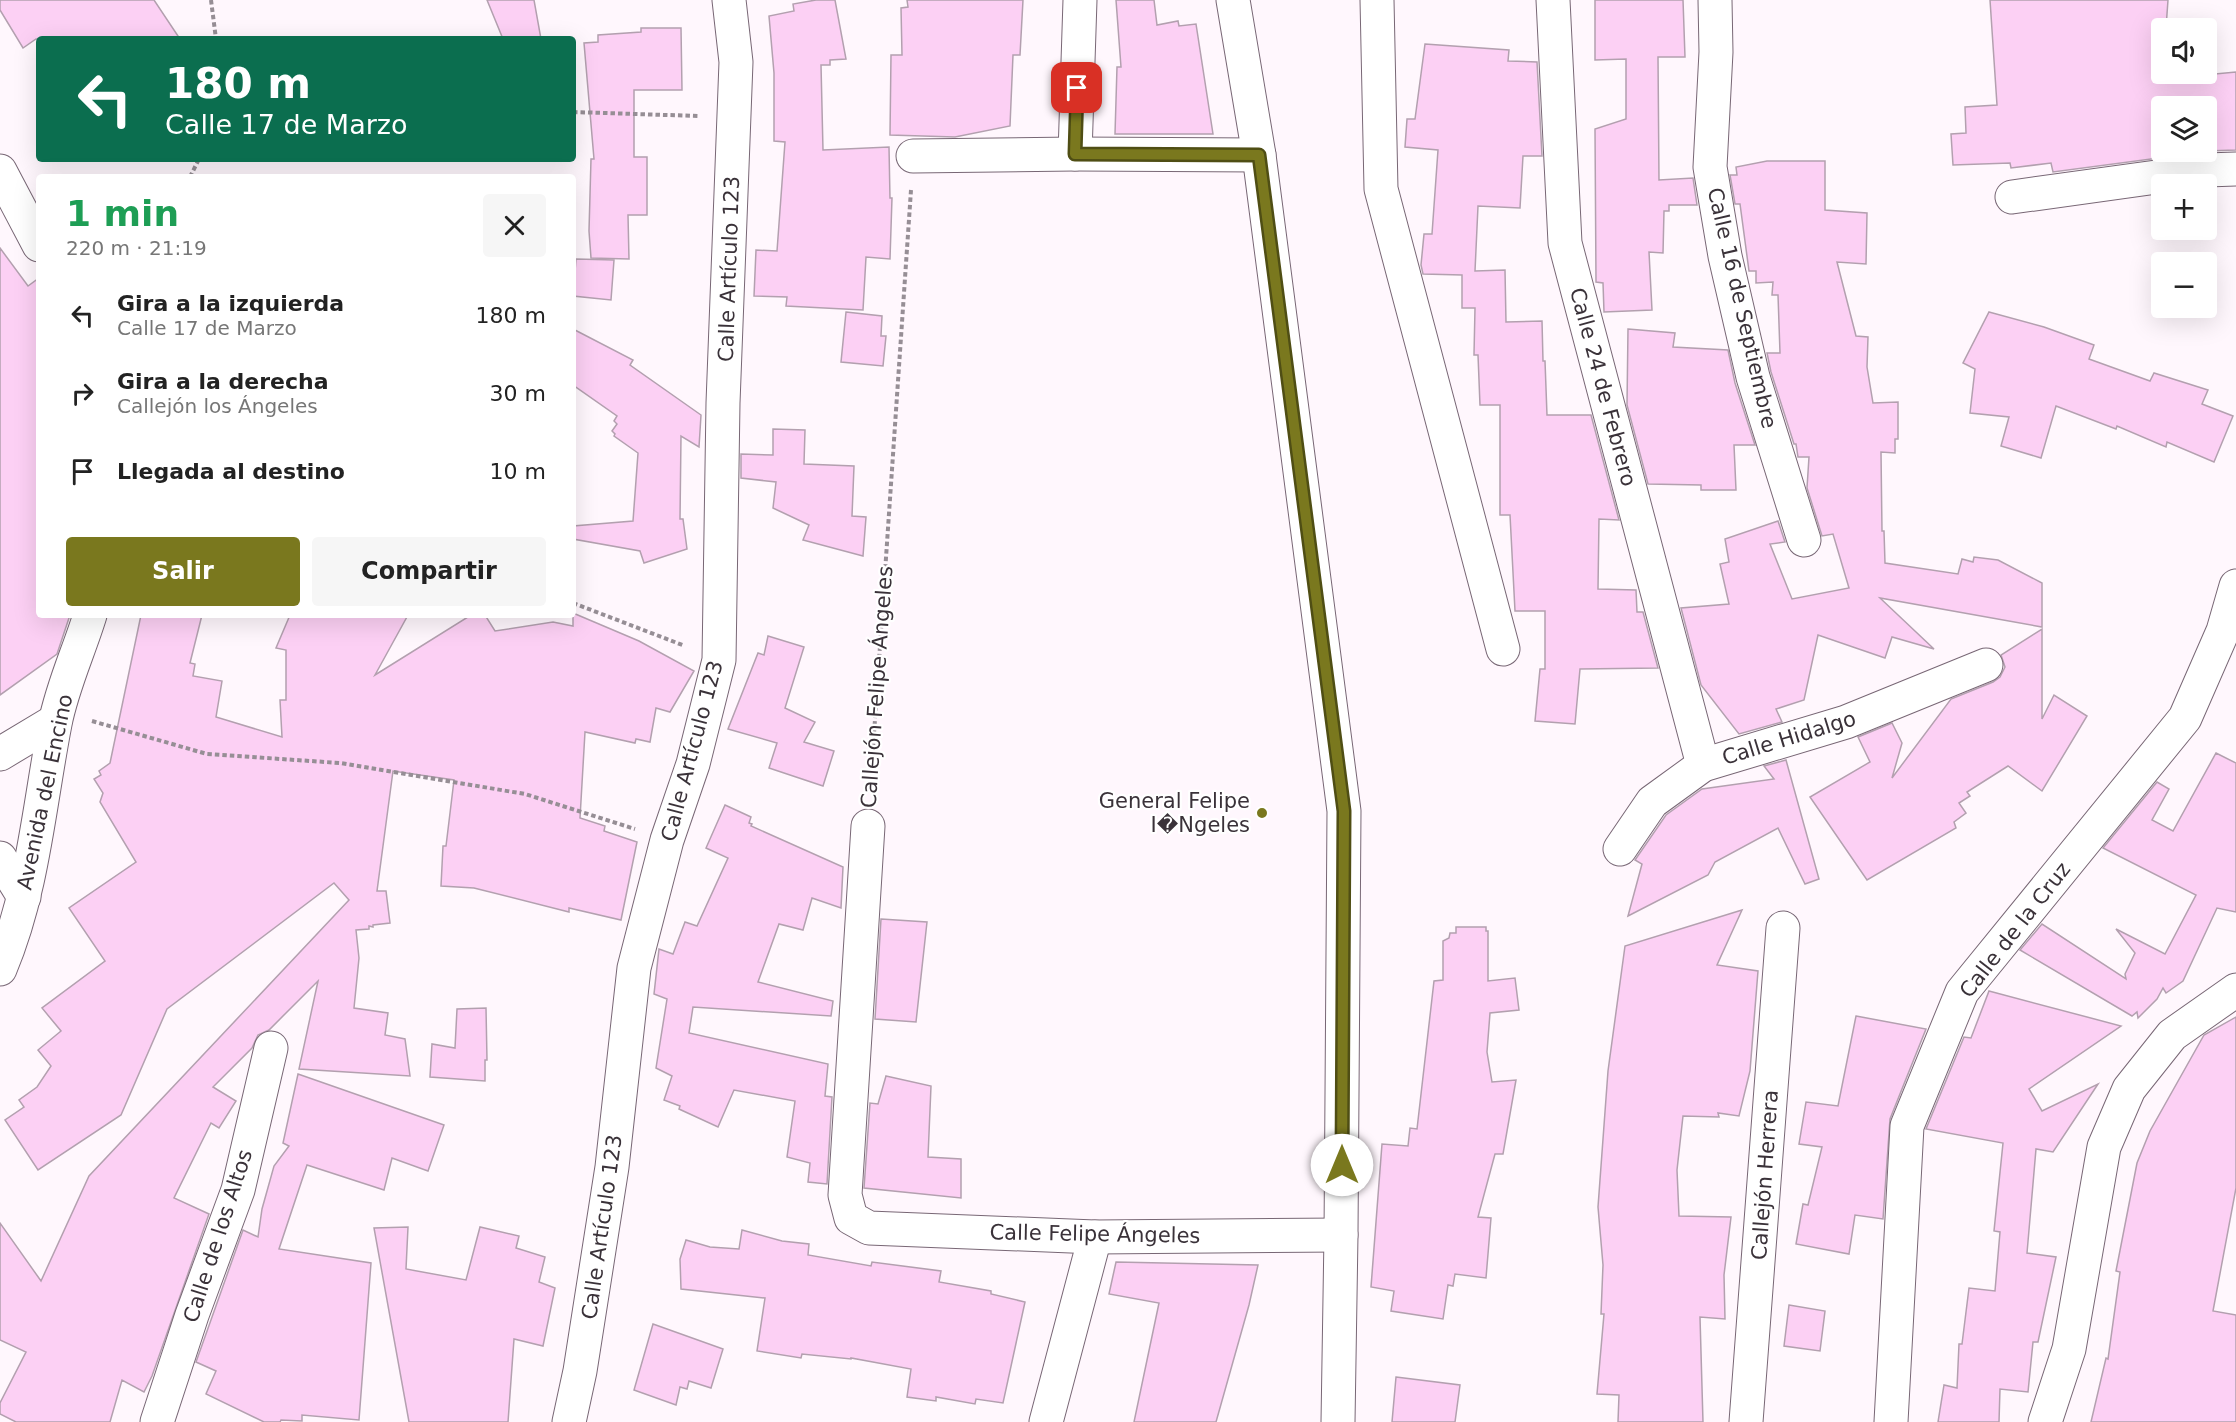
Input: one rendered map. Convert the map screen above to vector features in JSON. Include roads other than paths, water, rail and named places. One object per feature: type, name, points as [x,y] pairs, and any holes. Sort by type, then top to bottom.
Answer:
[{"type":"street","name":"Calle Artículo 123","points":[[569,1422],[580,1371],[612,1167],[634,968],[667,840],[693,764],[719,660],[723,403],[736,62],[729,0]]},
{"type":"street","points":[[1075,154],[1080,0]]},
{"type":"street","points":[[1233,0],[1259,155],[1344,811],[1338,1422]]},
{"type":"street","points":[[1377,0],[1381,189],[1503,649]]},
{"type":"street","name":"Calle 24 de Febrero","points":[[1553,0],[1565,243],[1703,765]]},
{"type":"street","name":"Calle 16 de Septiembre","points":[[1715,0],[1716,52],[1710,167],[1725,256],[1753,377],[1804,540]]},
{"type":"street","points":[[914,156],[1259,155]]},
{"type":"street","points":[[2012,197],[2207,170],[2236,169]]},
{"type":"street","points":[[0,171],[36,239]]},
{"type":"street","name":"Calle de la Cruz","points":[[1891,1422],[1907,1126],[1962,992],[2185,718],[2223,631],[2236,586]]},
{"type":"street","name":"Avenida del Encino","points":[[0,969],[12,940],[24,897],[57,716],[89,618]]},
{"type":"street","name":"Calle Hidalgo","points":[[1620,849],[1652,802],[1703,765],[1846,722],[1986,665]]},
{"type":"street","points":[[0,754],[57,716]]},
{"type":"street","name":"Callejón Felipe Ángeles","points":[[851,1218],[845,1195],[868,826]]},
{"type":"street","points":[[0,858],[24,897]]},
{"type":"street","name":"Callejón Herrera","points":[[1746,1422],[1783,928]]},
{"type":"street","points":[[2045,1422],[2069,1349],[2104,1147],[2129,1089],[2172,1035],[2236,990]]},
{"type":"street","name":"Calle de los Altos","points":[[157,1422],[192,1315],[238,1190],[271,1048]]},
{"type":"street","name":"Calle Felipe Ángeles","points":[[851,1218],[869,1228],[1095,1237],[1341,1235]]},
{"type":"street","points":[[1046,1422],[1095,1237]]},
{"type":"place","name":"General Felipe I�Ngeles","points":[[1262,813]]}]
